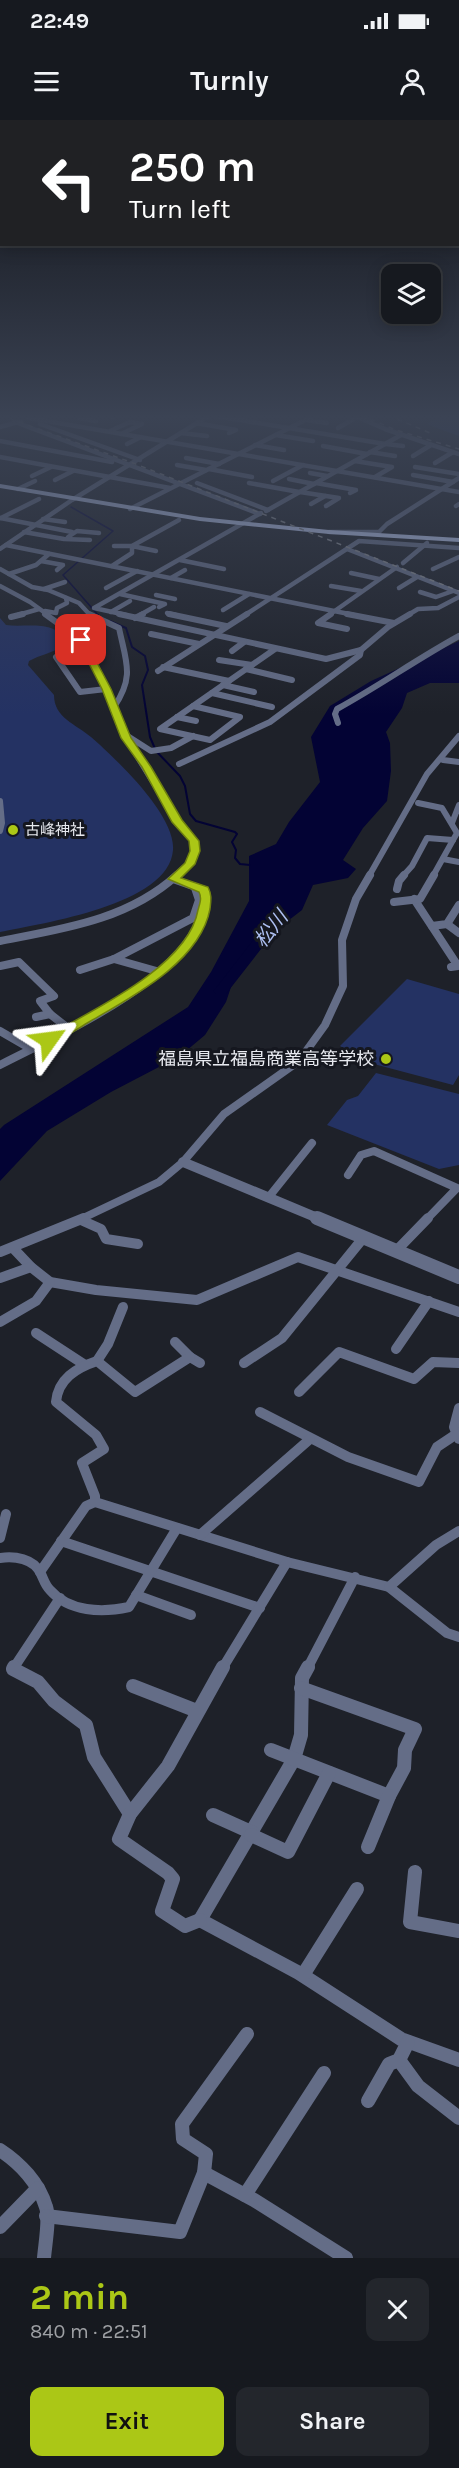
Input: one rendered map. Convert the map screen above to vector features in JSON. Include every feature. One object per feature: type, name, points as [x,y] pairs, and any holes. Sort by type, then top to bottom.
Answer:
[{"type":"highway","points":[[148,515],[180,520],[428,542]]},
{"type":"highway","points":[[171,515],[361,539],[459,542]]},
{"type":"street","points":[[3,547],[49,515]]},
{"type":"street","points":[[90,609],[260,515]]},
{"type":"street","points":[[329,532],[379,532],[401,515]]},
{"type":"street","points":[[1,518],[72,532],[97,532],[103,526]]},
{"type":"street","points":[[43,519],[65,522]]},
{"type":"street","points":[[132,546],[180,520]]},
{"type":"street","points":[[24,532],[66,539],[90,540]]},
{"type":"street","points":[[61,544],[72,532]]},
{"type":"street","points":[[254,692],[226,683],[161,669],[361,539]]},
{"type":"street","points":[[403,563],[428,542],[459,548]]},
{"type":"street","points":[[114,546],[132,546],[156,551]]},
{"type":"street","points":[[112,566],[132,553],[132,546]]},
{"type":"street","points":[[3,547],[154,574],[394,623]]},
{"type":"street","points":[[347,549],[457,594]]},
{"type":"street","points":[[9,574],[41,561],[49,554]]},
{"type":"street","points":[[433,568],[459,557]]},
{"type":"street","points":[[180,560],[224,569]]},
{"type":"street","points":[[41,561],[63,566],[57,570]]},
{"type":"street","points":[[347,629],[319,623],[332,611],[396,568]]},
{"type":"street","points":[[0,569],[32,587],[44,589],[90,609],[326,660]]},
{"type":"street","points":[[171,578],[185,570]]},
{"type":"street","points":[[106,588],[137,571]]},
{"type":"street","points":[[351,573],[379,579]]},
{"type":"street","points":[[196,583],[207,577]]},
{"type":"street","points":[[399,588],[417,577]]},
{"type":"street","points":[[44,589],[65,582]]},
{"type":"street","points":[[331,585],[361,591]]},
{"type":"street","points":[[0,586],[81,640],[126,735],[177,822],[194,841],[195,851],[189,864],[173,879],[123,908],[90,923],[0,941]]},
{"type":"street","points":[[127,590],[175,599]]},
{"type":"street","points":[[420,592],[436,597],[457,594]]},
{"type":"street","points":[[120,594],[165,604],[135,618]]},
{"type":"street","points":[[223,609],[249,594]]},
{"type":"street","points":[[318,664],[362,650],[394,623],[418,609],[438,608],[457,594]]},
{"type":"street","points":[[11,617],[39,610],[56,613],[57,608],[67,603],[66,598]]},
{"type":"street","points":[[111,612],[130,601]]},
{"type":"street","points":[[90,609],[90,615],[119,628],[121,632],[129,675],[123,694],[114,707]]},
{"type":"street","points":[[167,614],[226,626]]},
{"type":"street","points":[[151,634],[199,644]]},
{"type":"street","points":[[338,723],[335,714],[341,706],[386,683],[406,665],[459,636]]},
{"type":"street","points":[[232,651],[244,642]]},
{"type":"street","points":[[193,706],[240,717],[210,740],[160,729],[177,717],[193,706],[212,693],[275,649]]},
{"type":"street","points":[[179,764],[270,722],[335,675],[360,655],[362,650]]},
{"type":"street","points":[[56,657],[80,692],[106,689]]},
{"type":"street","points":[[219,660],[292,680]]},
{"type":"street","points":[[212,693],[272,707]]},
{"type":"street","points":[[177,717],[196,721]]},
{"type":"street","points":[[126,735],[145,749],[152,751],[182,743],[193,736]]},
{"type":"street","points":[[0,1252],[81,1220],[159,1182],[183,1162],[224,1114],[299,1061],[314,1042],[343,986],[342,940],[356,899],[427,774],[459,736]]},
{"type":"street","points":[[443,760],[459,762]]},
{"type":"street","points":[[0,801],[2,823],[0,831]]},
{"type":"street","points":[[394,902],[420,899],[457,834],[442,808],[418,803]]},
{"type":"street","points":[[455,827],[459,805]]},
{"type":"street","points":[[397,889],[399,881],[412,866],[427,838],[453,840]]},
{"type":"street","points":[[442,860],[459,862]]},
{"type":"street","points":[[0,1065],[138,989],[160,972],[194,938],[202,918],[206,892],[173,879]]},
{"type":"street","points":[[80,970],[114,958],[193,918],[199,900],[195,888]]},
{"type":"street","points":[[414,899],[458,966],[452,967]]},
{"type":"street","points":[[447,924],[459,905]]},
{"type":"street","points":[[432,926],[447,924],[459,933]]},
{"type":"street","points":[[114,958],[160,972]]},
{"type":"street","points":[[0,966],[19,962],[54,996],[40,1001],[50,1014],[68,1028]]},
{"type":"street","points":[[36,1017],[50,1014]]},
{"type":"street","points":[[2,1035],[31,1049]]},
{"type":"street","points":[[268,1198],[312,1143]]},
{"type":"street","points":[[348,1175],[361,1155],[374,1151],[457,1188],[396,1251]]},
{"type":"street","points":[[183,1162],[459,1277]]},
{"type":"street","points":[[81,1220],[101,1229],[106,1239],[138,1244]]},
{"type":"street","points":[[244,1363],[282,1338],[364,1238]]},
{"type":"street","points":[[13,1248],[31,1267],[50,1282],[96,1290],[197,1300],[298,1257],[459,1312]]},
{"type":"street","points":[[0,1278],[31,1267]]},
{"type":"street","points":[[0,1322],[34,1302],[48,1289],[50,1282]]},
{"type":"street","points":[[396,1348],[429,1301]]},
{"type":"street","points":[[95,1502],[95,1496],[82,1463],[104,1449],[96,1435],[56,1402],[56,1394],[73,1370],[97,1361],[108,1344],[123,1307]]},
{"type":"street","points":[[36,1333],[85,1365]]},
{"type":"street","points":[[175,1342],[190,1357],[200,1363]]},
{"type":"street","points":[[299,1392],[339,1352],[414,1379],[427,1363],[433,1360],[459,1363]]},
{"type":"street","points":[[97,1361],[135,1392],[190,1357]]},
{"type":"street","points":[[260,1412],[348,1457],[419,1482],[437,1447],[457,1437],[453,1421],[459,1408]]},
{"type":"street","points":[[200,1535],[310,1439]]},
{"type":"street","points":[[40,1572],[86,1506],[95,1502],[318,1571],[355,1577],[389,1587],[447,1633],[459,1637]]},
{"type":"street","points":[[0,1538],[6,1514]]},
{"type":"street","points":[[0,1558],[16,1556],[40,1572],[43,1581],[60,1598],[88,1610],[116,1612],[129,1607],[177,1528]]},
{"type":"street","points":[[389,1587],[436,1545],[459,1531]]},
{"type":"street","points":[[61,1541],[260,1608]]},
{"type":"street","points":[[287,1562],[197,1711],[168,1766],[130,1814],[119,1839],[168,1873],[173,1879],[162,1911],[185,1926],[200,1920],[294,1759],[301,1735],[302,1678],[355,1577]]},
{"type":"street","points":[[136,1596],[191,1615]]},
{"type":"street","points":[[60,1598],[13,1669],[38,1682],[54,1701],[86,1725],[94,1757],[130,1814]]},
{"type":"street","points":[[133,1686],[197,1711]]},
{"type":"street","points":[[301,1688],[415,1729],[405,1750],[407,1758],[404,1769],[389,1796],[368,1847]]},
{"type":"street","points":[[271,1750],[389,1796]]},
{"type":"street","points":[[213,1815],[288,1852],[329,1773]]},
{"type":"street","points":[[415,1872],[410,1922],[459,1931]]},
{"type":"street","points":[[303,1975],[357,1889]]},
{"type":"street","points":[[200,1920],[303,1975],[408,2042],[459,2060]]},
{"type":"street","points":[[46,2216],[180,2232],[204,2173],[206,2154],[183,2139],[182,2124],[247,2034]]},
{"type":"street","points":[[368,2101],[389,2064],[399,2060],[408,2042]]},
{"type":"street","points":[[399,2060],[418,2086],[459,2118]]},
{"type":"street","points":[[245,2195],[324,2073]]},
{"type":"street","points":[[0,2150],[18,2163],[38,2188],[47,2208],[44,2258]]},
{"type":"street","points":[[204,2173],[245,2195],[346,2258]]},
{"type":"street","points":[[0,2227],[38,2188]]},
{"type":"shaded area","points":[[0,618],[6,625],[47,627],[60,633],[65,640],[63,646],[29,661],[28,665],[54,695],[55,703],[62,715],[102,746],[155,804],[171,836],[173,850],[166,869],[150,885],[128,898],[73,917],[0,932]]},
{"type":"shaded area","points":[[407,979],[459,994],[459,1075],[453,1085],[355,1059],[352,1053],[340,1046]]},
{"type":"shaded area","points":[[376,1073],[459,1094],[459,1165],[439,1169],[327,1125],[347,1100],[358,1096]]},
{"type":"water","points":[[459,641],[459,683],[430,683],[407,693],[402,708],[386,732],[390,743],[391,771],[387,801],[363,828],[343,860],[356,869],[348,878],[313,885],[302,910],[241,957],[226,1002],[205,1035],[180,1056],[111,1092],[47,1131],[0,1181],[0,1129],[4,1125],[188,1007],[211,972],[249,901],[249,856],[276,844],[289,822],[320,782],[311,737],[330,706],[371,681]]},
{"type":"waterway","points":[[85,515],[113,531],[63,575],[98,615],[96,614]]},
{"type":"waterway","points":[[110,621],[126,628],[132,647],[145,656],[148,670],[142,685],[150,737],[156,751],[180,776],[185,786],[190,814],[196,821],[235,832],[237,834],[232,842],[236,850],[235,858],[240,864],[250,865]]},
{"type":"waterway","name":"松川","points":[[221,991],[270,928]]},
{"type":"railway","points":[[265,515],[459,591]]},
{"type":"place","name":"古峰神社","points":[[13,830]]},
{"type":"place","name":"福島県立福島商業高等学校","points":[[386,1059]]},
{"type":"route","points":[[49,1040],[138,989],[160,972],[194,938],[202,918],[206,896],[204,890],[173,879],[189,864],[195,851],[194,841],[177,822],[172,809],[147,767],[138,758],[126,738],[106,689],[81,640]]}]
